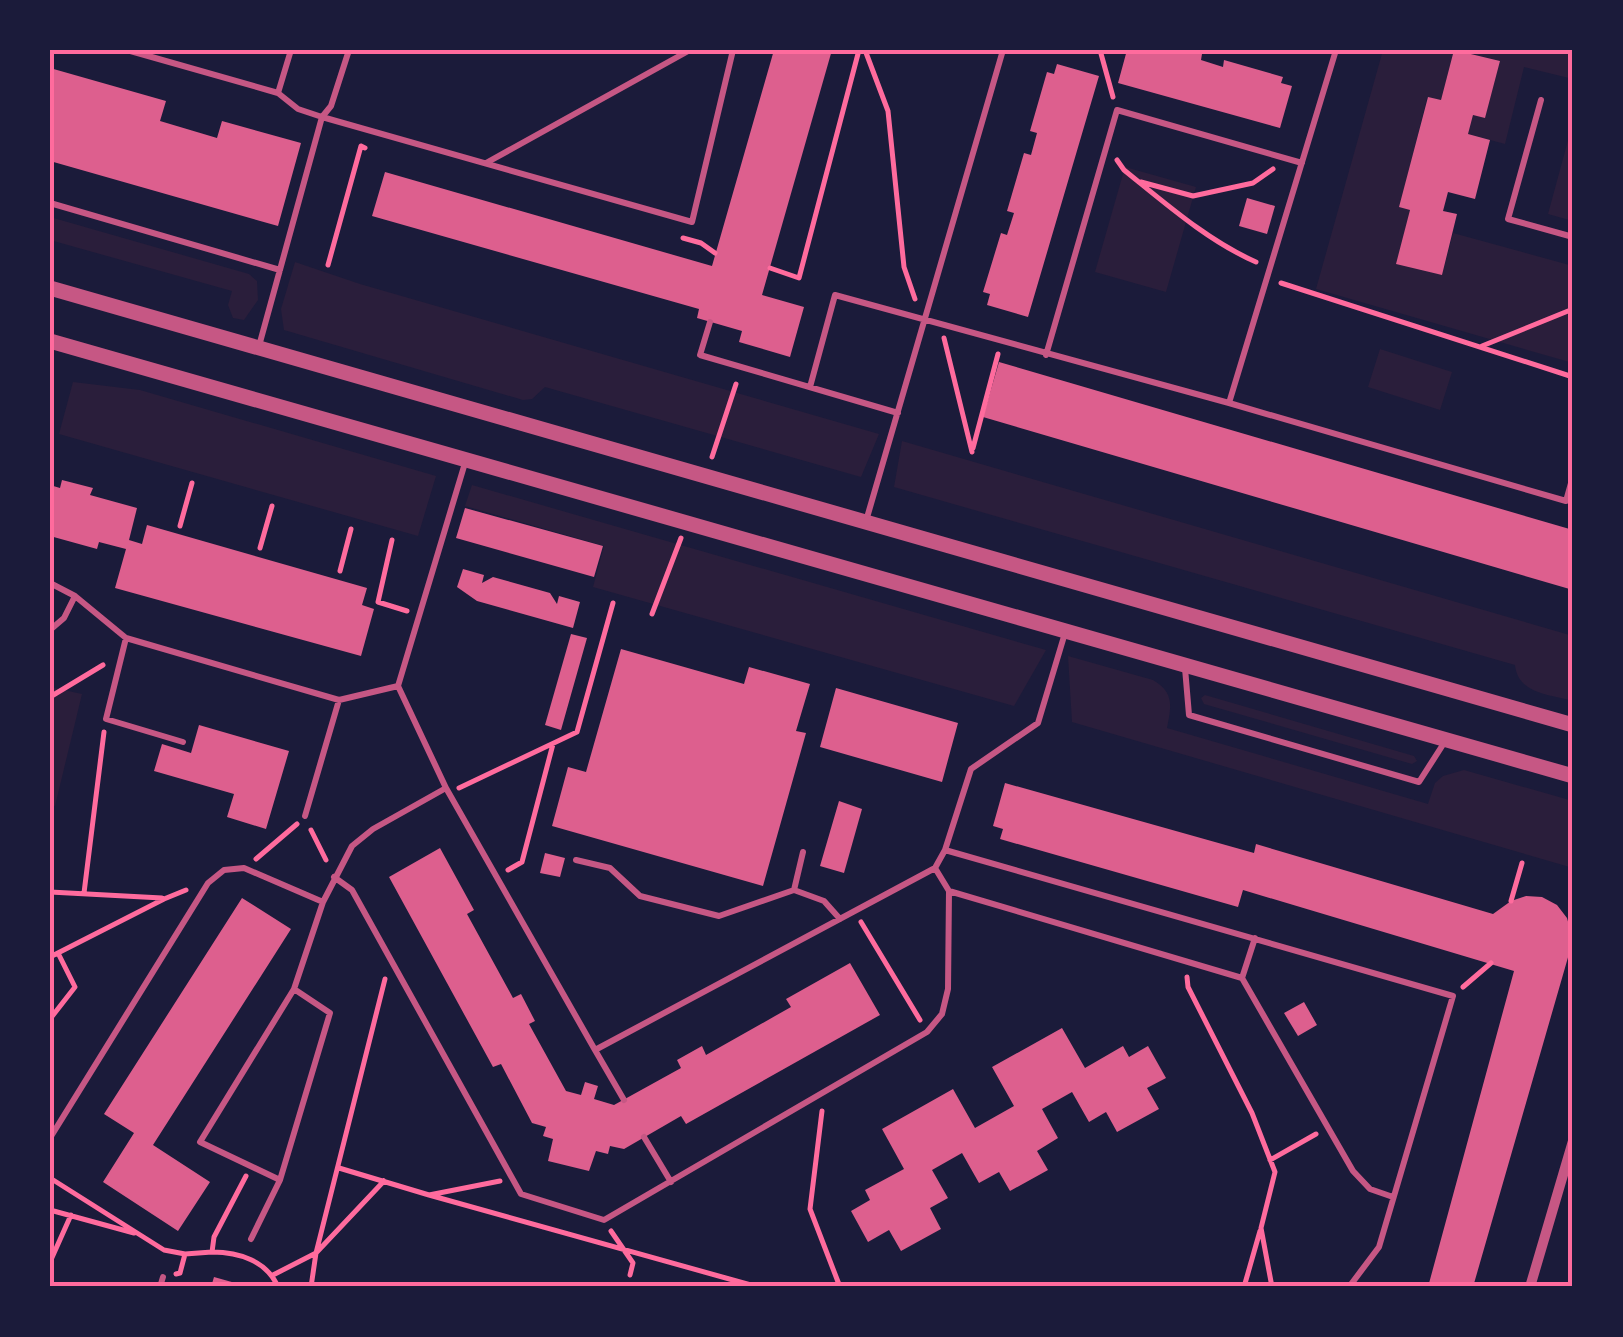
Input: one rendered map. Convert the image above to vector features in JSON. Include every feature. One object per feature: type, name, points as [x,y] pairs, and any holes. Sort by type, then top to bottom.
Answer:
[{"type":"street","points":[[50,288],[1573,725]]},
{"type":"street","points":[[50,341],[1573,776]]},
{"type":"street","points":[[1530,1287],[1573,1141]]},
{"type":"lane","points":[[127,50],[278,93],[298,110],[692,222],[734,50]]},
{"type":"lane","points":[[278,93],[291,50]]},
{"type":"lane","points":[[259,348],[322,117],[331,106],[349,50]]},
{"type":"lane","points":[[486,163],[690,50]]},
{"type":"lane","points":[[866,522],[1003,50]]},
{"type":"lane","points":[[1229,404],[1336,50]]},
{"type":"lane","points":[[1541,100],[1508,220],[1573,237]]},
{"type":"lane","points":[[1046,354],[1117,110],[1302,163]]},
{"type":"lane","points":[[50,203],[280,270]]},
{"type":"lane","points":[[810,387],[835,295],[1566,501],[1573,476]]},
{"type":"lane","points":[[710,322],[700,355],[898,412]]},
{"type":"lane","points":[[466,462],[398,686],[446,788],[624,1100]]},
{"type":"lane","points":[[50,583],[75,596],[126,638],[339,700],[398,686]]},
{"type":"lane","points":[[50,630],[64,618],[75,596]]},
{"type":"lane","points":[[595,1050],[935,868],[945,850],[971,770],[1038,723],[1065,633]]},
{"type":"lane","points":[[126,638],[106,719],[183,742]]},
{"type":"lane","points":[[1185,667],[1189,715],[1419,782],[1446,740]]},
{"type":"lane","points":[[305,816],[339,700]]},
{"type":"lane","points":[[280,1180],[200,1142],[294,989],[323,902],[352,846],[373,828],[446,788]]},
{"type":"lane","points":[[945,850],[1453,996],[1379,1247],[1349,1287]]},
{"type":"lane","points":[[794,890],[803,852]]},
{"type":"lane","points":[[576,860],[610,868],[640,896],[719,916],[794,890],[824,901],[840,919]]},
{"type":"lane","points":[[50,1138],[208,883],[224,870],[244,868],[323,902]]},
{"type":"lane","points":[[334,877],[352,890],[521,1194],[604,1220],[928,1032],[942,1014],[948,988],[949,891],[935,868]]},
{"type":"lane","points":[[949,891],[1242,978],[1353,1172],[1370,1189],[1393,1197]]},
{"type":"lane","points":[[1242,978],[1255,938]]},
{"type":"lane","points":[[251,1239],[280,1180],[330,1013],[294,989]]},
{"type":"lane","points":[[644,1136],[671,1182]]},
{"type":"lane","points":[[160,1287],[163,1276]]},
{"type":"path","points":[[770,268],[799,278],[862,50]]},
{"type":"path","points":[[862,50],[888,111],[904,267],[923,320]]},
{"type":"path","points":[[1100,50],[1117,110]]},
{"type":"path","points":[[328,265],[361,146],[380,152]]},
{"type":"path","points":[[1124,170],[1232,252],[1270,268]]},
{"type":"path","points":[[1139,182],[1193,196],[1253,183]]},
{"type":"path","points":[[682,238],[701,243],[716,254]]},
{"type":"path","points":[[1267,278],[1573,378]]},
{"type":"path","points":[[1479,347],[1573,309]]},
{"type":"path","points":[[940,325],[972,452],[1002,342]]},
{"type":"path","points":[[705,476],[736,384]]},
{"type":"path","points":[[180,526],[192,483]]},
{"type":"path","points":[[260,548],[272,506]]},
{"type":"path","points":[[652,614],[686,525]]},
{"type":"path","points":[[340,571],[351,529]]},
{"type":"path","points":[[392,540],[378,602],[420,614]]},
{"type":"path","points":[[446,788],[466,787],[577,732],[614,603]]},
{"type":"path","points":[[50,697],[122,654]]},
{"type":"path","points":[[84,893],[106,719]]},
{"type":"path","points":[[497,877],[522,862],[553,744]]},
{"type":"path","points":[[244,868],[305,816],[334,877]]},
{"type":"path","points":[[1511,901],[1522,863]]},
{"type":"path","points":[[50,957],[164,898],[208,883]]},
{"type":"path","points":[[50,892],[164,898]]},
{"type":"path","points":[[855,911],[928,1032]]},
{"type":"path","points":[[50,1019],[75,988],[58,953]]},
{"type":"path","points":[[311,1287],[316,1253],[390,961]]},
{"type":"path","points":[[1453,996],[1492,963]]},
{"type":"path","points":[[1188,987],[1252,1113],[1276,1172],[1244,1287]]},
{"type":"path","points":[[824,1092],[810,1209],[840,1287]]},
{"type":"path","points":[[1270,1160],[1327,1128]]},
{"type":"path","points":[[212,1252],[214,1237],[252,1166]]},
{"type":"path","points":[[339,1168],[758,1287]]},
{"type":"path","points":[[50,1178],[164,1250],[185,1254],[225,1252],[263,1264],[278,1287]]},
{"type":"path","points":[[429,1195],[511,1179]]},
{"type":"path","points":[[273,1276],[316,1253],[384,1181]]},
{"type":"path","points":[[50,1210],[142,1235]]},
{"type":"path","points":[[50,1262],[71,1216]]},
{"type":"path","points":[[604,1220],[633,1263],[630,1275]]},
{"type":"path","points":[[1261,1228],[1272,1287]]},
{"type":"shaded area","points":[[1383,50],[1454,50],[1441,100],[1427,98],[1400,207],[1410,210],[1397,264],[1442,275],[1453,233],[1573,266],[1573,363],[1316,289]]},
{"type":"shaded area","points":[[1457,50],[1573,50],[1573,79],[1524,67],[1505,144],[1468,134],[1473,115],[1485,117],[1500,61]]},
{"type":"shaded area","points":[[1573,122],[1573,221],[1548,214]]},
{"type":"shaded area","points":[[1125,167],[1196,187],[1166,292],[1095,272]]},
{"type":"shaded area","points":[[50,217],[249,274],[257,281],[258,300],[244,320],[233,318],[228,305],[232,291],[50,240]]},
{"type":"shaded area","points":[[295,262],[879,434],[861,477],[545,387],[532,399],[523,400],[284,330],[281,309]]},
{"type":"shaded area","points":[[1380,349],[1452,372],[1440,410],[1368,387]]},
{"type":"shaded area","points":[[73,382],[140,390],[436,476],[418,536],[59,434]]},
{"type":"shaded area","points":[[902,441],[1573,636],[1573,701],[1528,687],[1517,675],[1515,665],[894,487]]},
{"type":"shaded area","points":[[472,485],[1046,650],[1014,706],[593,587],[604,546],[465,506]]},
{"type":"shaded area","points":[[1068,656],[1160,685],[1170,701],[1167,728],[1428,804],[1435,783],[1443,776],[1464,770],[1573,801],[1573,868],[1072,722]]},
{"type":"shaded area","points":[[50,687],[82,694],[55,806],[50,805]]},
{"type":"shaded area","points":[[1205,695],[1414,756],[1417,761],[1412,764],[1204,704],[1201,698]]},
{"type":"building","points":[[774,50],[832,50],[762,295],[804,307],[790,357],[739,342],[742,331],[697,318],[699,309],[372,216],[385,172],[712,266]]},
{"type":"building","points":[[1127,50],[1188,50],[1202,54],[1201,60],[1223,67],[1224,60],[1283,77],[1281,83],[1292,86],[1280,128],[1118,83]]},
{"type":"building","points":[[1454,50],[1500,61],[1485,118],[1473,115],[1468,134],[1490,140],[1475,199],[1448,192],[1443,211],[1457,214],[1442,275],[1396,264],[1410,210],[1399,207],[1428,97],[1441,100]]},
{"type":"building","points":[[1057,64],[1099,76],[1028,317],[987,305],[990,294],[983,292],[1001,233],[1007,235],[1014,213],[1007,211],[1024,153],[1031,155],[1037,133],[1030,131],[1047,72],[1054,74]]},
{"type":"building","points":[[50,68],[166,101],[160,121],[217,138],[222,121],[301,143],[278,226],[50,161]]},
{"type":"building","points":[[1247,198],[1275,206],[1267,234],[1239,226]]},
{"type":"building","points":[[999,362],[1573,530],[1573,590],[983,417]]},
{"type":"building","points":[[62,480],[93,488],[90,495],[137,508],[129,540],[142,544],[147,525],[367,588],[362,605],[374,609],[361,656],[115,588],[126,549],[99,542],[97,549],[50,536],[50,485],[60,488]]},
{"type":"building","points":[[465,508],[603,546],[594,577],[456,538]]},
{"type":"building","points":[[463,569],[484,575],[482,583],[493,577],[550,593],[557,604],[559,596],[580,602],[573,628],[477,601],[457,587]]},
{"type":"building","points":[[571,634],[587,638],[561,730],[545,725]]},
{"type":"building","points":[[621,649],[744,684],[749,667],[810,684],[796,731],[806,733],[763,886],[552,826],[568,767],[586,772]]},
{"type":"building","points":[[836,688],[958,723],[942,782],[820,747]]},
{"type":"building","points":[[199,725],[289,751],[266,829],[227,817],[234,794],[154,771],[162,744],[191,753]]},
{"type":"building","points":[[1005,783],[1254,853],[1256,844],[1493,914],[1526,896],[1542,897],[1557,905],[1567,918],[1573,940],[1473,1287],[1428,1287],[1514,971],[1243,890],[1238,907],[1000,839],[1003,829],[993,826]]},
{"type":"building","points":[[839,801],[862,809],[844,873],[820,866]]},
{"type":"building","points":[[440,848],[474,910],[467,914],[513,998],[521,994],[535,1021],[529,1024],[566,1091],[581,1095],[585,1082],[598,1086],[594,1099],[614,1105],[681,1068],[677,1060],[702,1046],[706,1055],[791,1007],[786,999],[850,963],[880,1015],[686,1124],[681,1116],[624,1149],[610,1146],[608,1154],[596,1151],[589,1171],[548,1161],[553,1139],[543,1136],[546,1127],[532,1123],[501,1064],[493,1067],[389,877]]},
{"type":"building","points":[[545,853],[565,858],[560,877],[540,873]]},
{"type":"building","points":[[242,898],[291,929],[153,1145],[210,1182],[178,1231],[103,1182],[134,1133],[104,1114]]},
{"type":"building","points":[[1304,1002],[1317,1025],[1298,1036],[1284,1013]]},
{"type":"building","points":[[1062,1028],[1085,1068],[1123,1046],[1129,1057],[1148,1046],[1166,1078],[1147,1088],[1159,1109],[1117,1132],[1106,1112],[1089,1122],[1072,1092],[1042,1109],[1058,1138],[1037,1151],[1048,1170],[1010,1191],[999,1172],[979,1183],[962,1153],[932,1170],[948,1198],[930,1208],[941,1229],[901,1251],[889,1230],[868,1242],[851,1211],[870,1200],[865,1190],[904,1169],[882,1129],[953,1089],[975,1128],[1014,1106],[992,1067]]},
{"type":"building","points":[[214,1277],[246,1286],[211,1287]]}]
